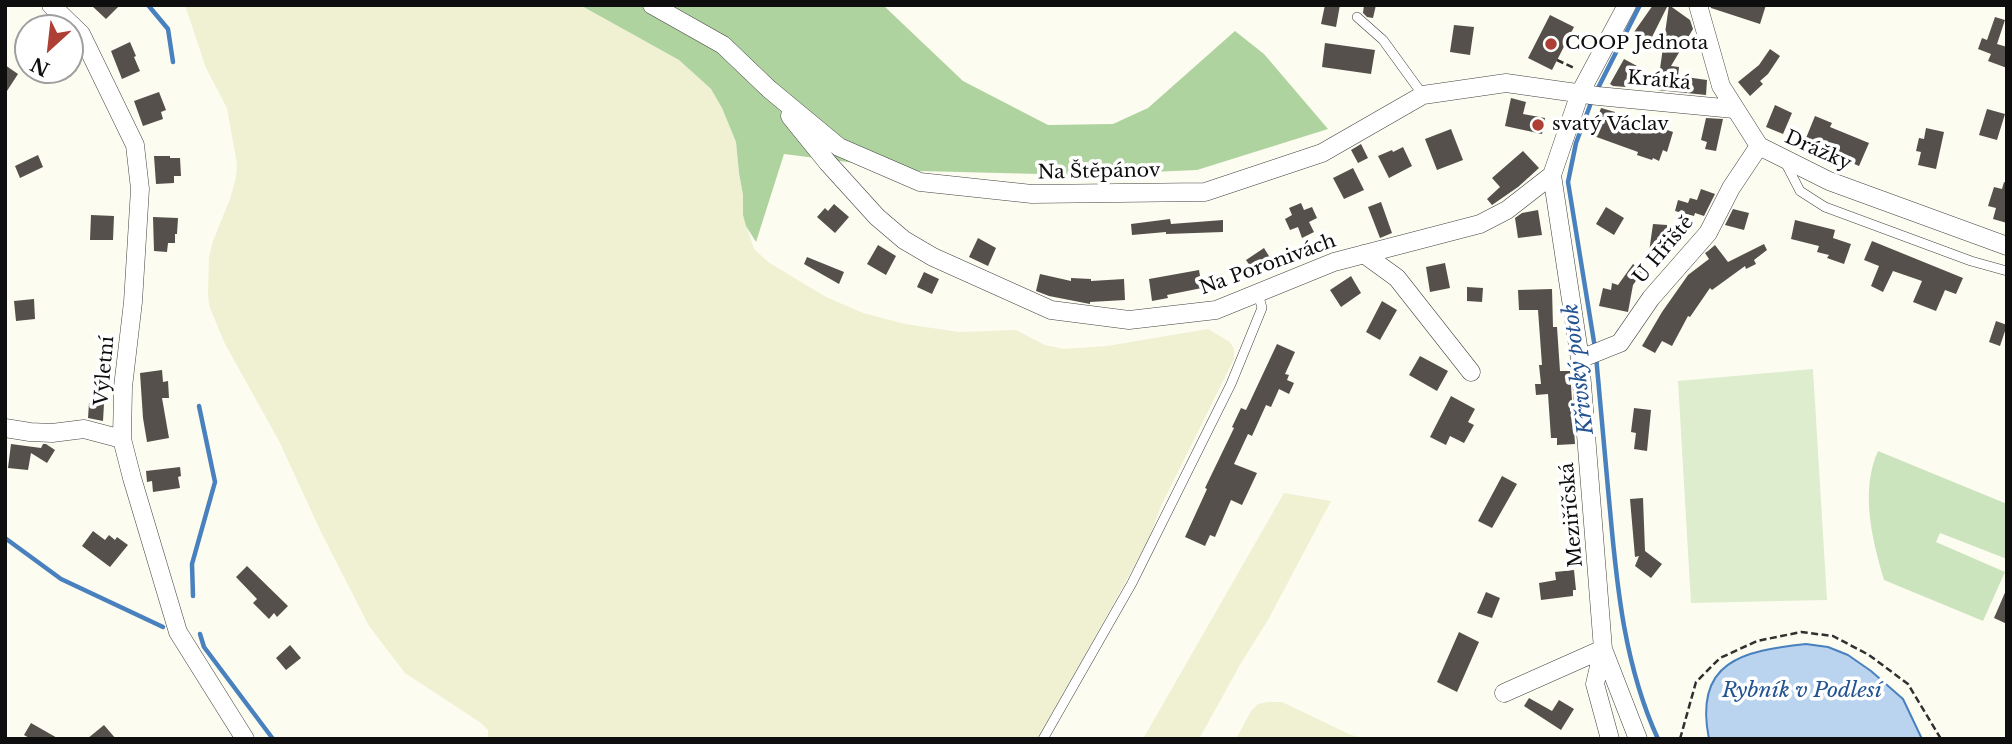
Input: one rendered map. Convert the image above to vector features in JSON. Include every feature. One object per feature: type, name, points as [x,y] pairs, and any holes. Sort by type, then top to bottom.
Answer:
[{"type":"street","name":"Výletní","points":[[51,5],[81,34],[135,145],[139,189],[133,302],[122,387],[122,439],[178,632],[245,739]]},
{"type":"street","name":"Na Štěpánov","points":[[652,5],[723,45],[769,89],[839,147],[920,182],[1032,194],[1205,192],[1322,153],[1423,95],[1506,83],[1589,95]]},
{"type":"street","name":"Meziříčská","points":[[1627,5],[1552,174],[1591,354],[1603,649],[1638,739]]},
{"type":"street","name":"Drážky","points":[[1698,5],[1721,86],[1759,146],[1829,181],[2007,246]]},
{"type":"street","name":"Na Poronivách","points":[[769,89],[828,163],[877,217],[904,240],[933,257],[1052,310],[1129,320],[1216,310],[1334,262],[1480,224],[1507,210],[1552,174]]},
{"type":"street","name":"Krátká","points":[[1589,95],[1734,109]]},
{"type":"street","name":"U Hřiště","points":[[1591,354],[1620,343],[1651,298],[1708,233],[1731,188],[1759,146]]},
{"type":"street","points":[[1364,254],[1397,278],[1471,372]]},
{"type":"street","points":[[5,428],[41,432],[84,429],[122,439]]},
{"type":"street","points":[[1504,693],[1603,649]]},
{"type":"street","points":[[1603,649],[1595,684],[1610,739]]},
{"type":"lane","points":[[1357,17],[1383,40],[1423,95]]},
{"type":"lane","points":[[1783,158],[1800,191],[1825,206],[1971,261],[2007,271]]},
{"type":"lane","points":[[1043,739],[1132,583],[1230,384],[1262,308],[1258,293]]},
{"type":"path","points":[[1557,60],[1582,72]]},
{"type":"path","points":[[1680,739],[1696,682],[1720,658],[1757,642],[1801,632],[1833,636],[1869,655],[1908,684],[1941,739]]},
{"type":"green space","points":[[185,5],[580,5],[679,60],[711,89],[736,142],[743,215],[754,249],[768,262],[826,297],[863,313],[905,324],[959,332],[1016,330],[1045,345],[1064,349],[1107,346],[1208,329],[1230,342],[1234,349],[1234,359],[1161,506],[1149,539],[1037,739],[488,739],[488,730],[481,723],[405,673],[369,626],[279,441],[224,342],[209,305],[209,257],[230,199],[237,164],[227,108],[206,68]]},
{"type":"green space","points":[[580,5],[883,5],[963,81],[1048,125],[1113,124],[1148,108],[1235,31],[1264,54],[1328,129],[1197,170],[1081,175],[919,171],[784,154],[756,242],[743,215],[736,142],[711,89],[679,60]]},
{"type":"green space","points":[[1813,369],[1827,600],[1691,603],[1678,381]]},
{"type":"green space","points":[[1878,451],[2007,504],[2007,559],[1940,533],[1936,542],[2005,572],[1983,621],[1884,580],[1872,532],[1869,499],[1873,466]]},
{"type":"green space","points":[[1284,493],[1331,501],[1268,620],[1199,739],[1143,739]]},
{"type":"green space","points":[[1282,702],[1351,735],[1367,739],[1236,739],[1251,711],[1258,704]]},
{"type":"water","name":"Rybník v Podlesí","points":[[1806,644],[1828,647],[1848,655],[1871,671],[1903,699],[1922,739],[1709,739],[1706,713],[1709,692],[1716,677],[1728,665],[1762,651]]},
{"type":"building","points":[[91,5],[120,5],[106,19]]},
{"type":"building","points":[[1325,5],[1340,5],[1336,27],[1321,24]]},
{"type":"building","points":[[1364,5],[1376,5],[1373,18],[1363,13]]},
{"type":"building","points":[[1653,5],[1668,5],[1649,43],[1632,35]]},
{"type":"building","points":[[1669,5],[1690,20],[1693,29],[1671,66],[1679,67],[1678,76],[1707,80],[1706,95],[1657,90]]},
{"type":"building","points":[[1710,5],[1766,5],[1760,24],[1711,8]]},
{"type":"building","points":[[1550,15],[1574,27],[1552,70],[1528,58]]},
{"type":"building","points":[[1995,17],[2005,20],[1997,44],[2007,47],[2007,68],[1988,61],[1991,54],[1978,49],[1982,38],[1987,40]]},
{"type":"building","points":[[1454,25],[1474,27],[1470,55],[1450,52]]},
{"type":"building","points":[[130,42],[140,71],[122,79],[111,51]]},
{"type":"building","points":[[1325,43],[1375,50],[1371,74],[1322,67]]},
{"type":"building","points":[[1770,49],[1780,56],[1760,81],[1763,84],[1750,96],[1738,82],[1759,65]]},
{"type":"building","points":[[1624,59],[1637,66],[1626,87],[1613,86],[1610,84]]},
{"type":"building","points":[[5,65],[14,71],[14,80],[5,94]]},
{"type":"building","points":[[159,92],[166,110],[161,112],[163,119],[143,126],[134,101]]},
{"type":"building","points":[[1511,98],[1526,102],[1523,114],[1545,118],[1542,134],[1505,126]]},
{"type":"building","points":[[1775,105],[1792,113],[1783,134],[1766,127]]},
{"type":"building","points":[[1601,108],[1615,112],[1612,121],[1633,129],[1636,119],[1673,132],[1667,152],[1663,150],[1659,161],[1653,158],[1652,160],[1591,135]]},
{"type":"building","points":[[1987,109],[2005,114],[1997,140],[1979,135]]},
{"type":"building","points":[[1815,116],[1832,123],[1830,127],[1869,143],[1859,166],[1804,143]]},
{"type":"building","points":[[1706,118],[1723,119],[1716,151],[1705,149],[1707,142],[1701,140]]},
{"type":"building","points":[[1926,128],[1944,132],[1936,169],[1918,165],[1921,152],[1916,151],[1919,138],[1924,139]]},
{"type":"building","points":[[1451,129],[1463,160],[1437,170],[1425,139]]},
{"type":"building","points":[[1361,144],[1368,158],[1358,163],[1351,150]]},
{"type":"building","points":[[1403,147],[1412,166],[1389,178],[1378,156]]},
{"type":"building","points":[[1523,151],[1539,168],[1492,205],[1487,199],[1500,187],[1492,178]]},
{"type":"building","points":[[38,155],[43,167],[20,178],[15,166]]},
{"type":"building","points":[[154,156],[180,158],[181,176],[174,176],[174,183],[156,184]]},
{"type":"building","points":[[1353,168],[1364,190],[1344,199],[1333,178]]},
{"type":"building","points":[[2004,182],[2007,183],[2007,223],[1993,219],[1996,208],[1988,206],[1994,187],[2002,189]]},
{"type":"building","points":[[1701,189],[1715,194],[1704,216],[1675,211],[1678,200],[1688,203],[1690,198],[1697,200]]},
{"type":"building","points":[[1381,202],[1392,233],[1380,238],[1368,207]]},
{"type":"building","points":[[1301,203],[1304,210],[1312,207],[1317,218],[1309,222],[1314,232],[1302,238],[1298,227],[1290,230],[1285,219],[1292,215],[1289,208]]},
{"type":"building","points":[[834,204],[849,217],[835,233],[817,217],[825,208],[828,211]]},
{"type":"building","points":[[1606,207],[1624,218],[1614,235],[1596,224]]},
{"type":"building","points":[[1733,209],[1749,213],[1744,230],[1725,225]]},
{"type":"building","points":[[1538,210],[1542,235],[1518,238],[1515,218],[1522,213]]},
{"type":"building","points":[[91,215],[114,216],[113,240],[90,240]]},
{"type":"building","points":[[153,217],[178,218],[175,243],[168,243],[167,252],[154,251]]},
{"type":"building","points":[[1170,219],[1171,224],[1223,220],[1223,232],[1132,235],[1131,224]]},
{"type":"building","points":[[1795,220],[1835,230],[1833,238],[1851,244],[1844,264],[1827,258],[1829,255],[1817,252],[1819,246],[1791,239]]},
{"type":"building","points":[[1653,224],[1667,225],[1667,243],[1672,243],[1671,255],[1666,254],[1665,261],[1648,259]]},
{"type":"building","points":[[978,238],[996,248],[988,266],[969,257]]},
{"type":"building","points":[[1872,241],[1963,278],[1956,294],[1945,290],[1936,311],[1913,302],[1922,281],[1893,271],[1883,292],[1871,286],[1879,266],[1864,260]]},
{"type":"building","points":[[1764,244],[1767,250],[1754,260],[1756,264],[1746,269],[1745,266],[1712,290],[1710,288],[1690,317],[1688,316],[1672,346],[1662,341],[1655,353],[1642,346],[1688,275],[1709,259],[1705,253],[1715,245],[1728,262]]},
{"type":"building","points":[[878,245],[896,256],[886,275],[867,264]]},
{"type":"building","points":[[1264,248],[1272,261],[1266,265],[1268,268],[1257,276],[1246,260]]},
{"type":"building","points":[[807,257],[844,272],[839,284],[804,264]]},
{"type":"building","points":[[1445,263],[1450,288],[1430,292],[1426,267]]},
{"type":"building","points":[[1633,264],[1643,271],[1633,285],[1628,312],[1599,306],[1603,288],[1611,290],[1612,283],[1618,285]]},
{"type":"building","points":[[1199,270],[1202,288],[1152,301],[1149,279]]},
{"type":"building","points":[[924,272],[939,279],[932,294],[917,287]]},
{"type":"building","points":[[1040,274],[1071,281],[1071,278],[1091,281],[1124,279],[1125,300],[1090,304],[1049,296],[1036,291]]},
{"type":"building","points":[[1351,276],[1361,293],[1341,307],[1330,290]]},
{"type":"building","points":[[1467,287],[1483,288],[1482,302],[1467,301]]},
{"type":"building","points":[[1552,289],[1553,327],[1557,327],[1560,371],[1570,371],[1575,444],[1557,445],[1557,438],[1551,438],[1548,394],[1536,395],[1535,384],[1541,384],[1539,365],[1542,365],[1538,310],[1519,310],[1518,290]]},
{"type":"building","points":[[34,299],[35,319],[16,321],[14,301]]},
{"type":"building","points":[[1382,301],[1397,310],[1380,340],[1366,332]]},
{"type":"building","points":[[1996,321],[2007,325],[2000,346],[1989,342]]},
{"type":"building","points":[[1277,344],[1295,352],[1285,374],[1289,375],[1287,380],[1294,383],[1289,394],[1279,389],[1271,407],[1266,405],[1252,436],[1248,434],[1234,464],[1257,473],[1242,505],[1231,500],[1215,537],[1210,535],[1205,546],[1185,537],[1241,408],[1246,410]]},
{"type":"building","points":[[1420,356],[1448,371],[1437,391],[1409,375]]},
{"type":"building","points":[[162,370],[163,382],[168,381],[169,398],[162,398],[169,438],[147,442],[140,373]]},
{"type":"building","points":[[1451,396],[1475,409],[1468,422],[1474,425],[1464,443],[1450,436],[1446,445],[1430,437]]},
{"type":"building","points":[[89,403],[104,404],[103,421],[88,418]]},
{"type":"building","points":[[1634,408],[1651,410],[1647,451],[1634,449],[1636,433],[1631,432]]},
{"type":"building","points":[[11,444],[41,448],[46,444],[55,450],[47,463],[31,453],[28,470],[8,468]]},
{"type":"building","points":[[180,467],[180,488],[153,492],[152,481],[147,482],[146,471]]},
{"type":"building","points":[[1502,476],[1517,484],[1492,528],[1478,521]]},
{"type":"building","points":[[1643,498],[1645,551],[1662,564],[1651,578],[1635,566],[1639,556],[1635,557],[1630,499]]},
{"type":"building","points":[[93,531],[105,540],[109,535],[128,545],[110,567],[82,546]]},
{"type":"building","points":[[247,566],[288,606],[277,617],[274,613],[269,619],[253,603],[257,599],[236,577]]},
{"type":"building","points":[[1574,570],[1576,590],[1573,590],[1573,596],[1541,600],[1539,583],[1556,580],[1555,572]]},
{"type":"building","points":[[2007,588],[2007,624],[1994,618]]},
{"type":"building","points":[[1486,592],[1500,598],[1492,618],[1477,613]]},
{"type":"building","points":[[1459,632],[1479,642],[1457,692],[1437,682]]},
{"type":"building","points":[[290,645],[301,658],[286,670],[276,658]]},
{"type":"building","points":[[1529,698],[1552,711],[1559,700],[1574,709],[1561,730],[1524,706]]},
{"type":"building","points":[[31,723],[59,739],[31,739],[24,735]]},
{"type":"building","points":[[104,725],[116,739],[87,739]]},
{"type":"waterway","points":[[148,5],[168,29],[173,62]]},
{"type":"waterway","name":"Křivský potok","points":[[1596,92],[1640,5]]},
{"type":"waterway","name":"Křivský potok","points":[[1592,100],[1576,143],[1568,182],[1595,348]]},
{"type":"waterway","name":"Křivský potok","points":[[1596,356],[1624,627],[1638,684],[1658,739]]},
{"type":"waterway","points":[[193,596],[192,564],[215,482],[199,406]]},
{"type":"waterway","points":[[5,538],[61,579],[163,627]]},
{"type":"waterway","points":[[200,634],[204,647],[273,739]]},
{"type":"place","name":"COOP Jednota","points":[[1551,44]]},
{"type":"place","name":"svatý Václav","points":[[1538,125]]}]
